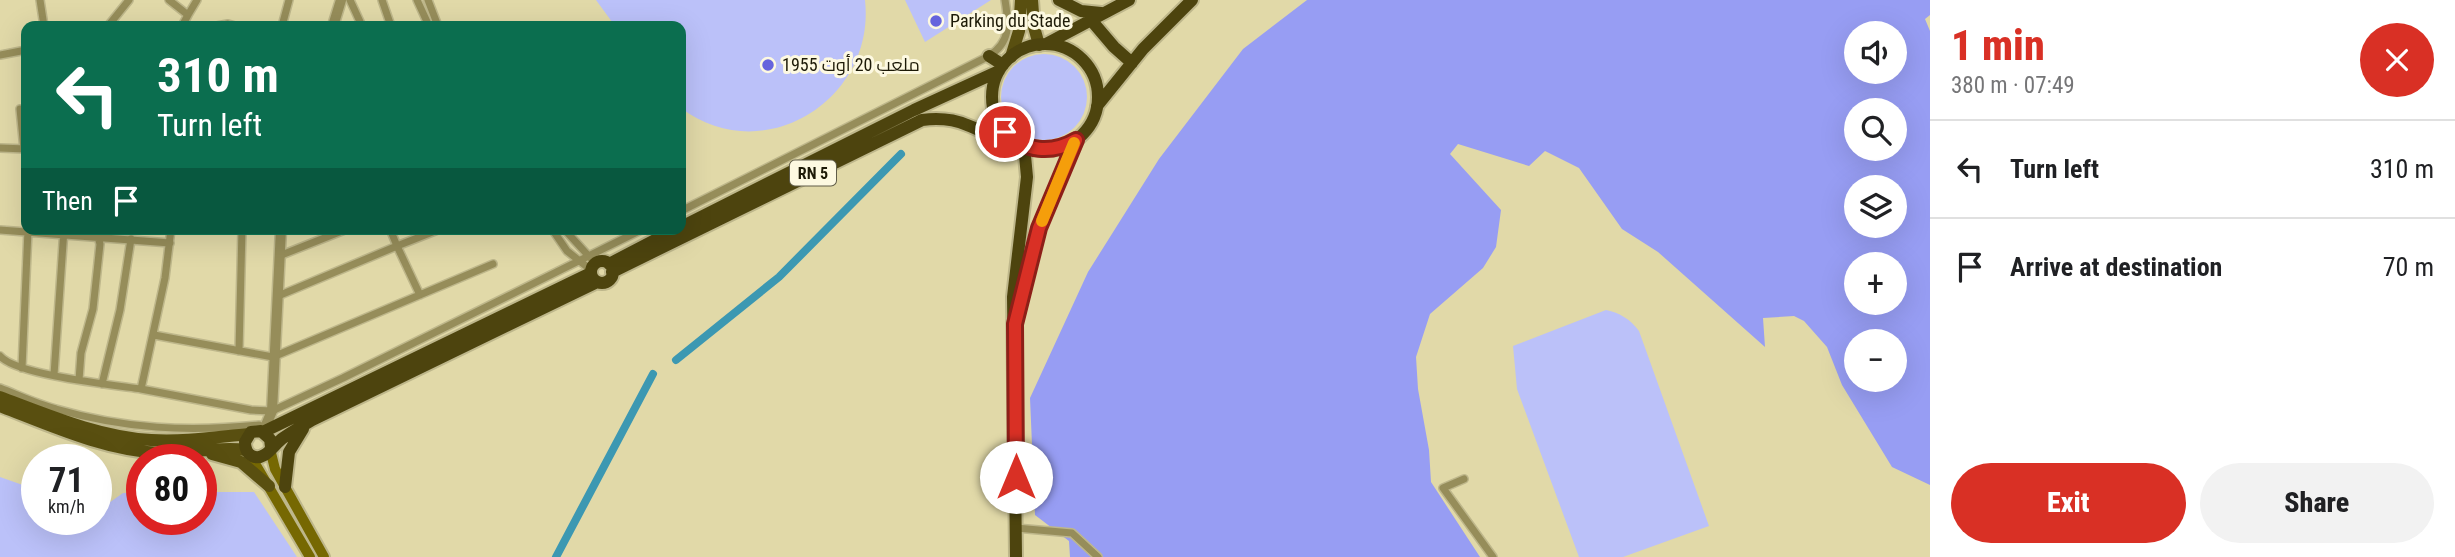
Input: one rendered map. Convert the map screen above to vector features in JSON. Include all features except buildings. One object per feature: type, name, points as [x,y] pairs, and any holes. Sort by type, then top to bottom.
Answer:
[{"type":"highway","points":[[1059,0],[1081,11],[1105,13]]},
{"type":"highway","points":[[1076,140],[1054,149],[1039,149],[1022,144],[1001,127],[993,109],[993,90],[1004,64],[1024,49],[1043,45],[1129,0]]},
{"type":"highway","points":[[1015,324],[1039,228],[1076,140],[1089,126],[1097,107],[1132,63],[1190,2]]},
{"type":"highway","points":[[1091,20],[1132,63]]},
{"type":"highway","points":[[1043,45],[1069,50],[1084,61],[1096,82],[1097,107]]},
{"type":"highway","points":[[989,56],[1004,64]]},
{"type":"highway","name":"RN 5","points":[[686,224],[1004,64]]},
{"type":"highway","name":"RN 5","points":[[686,232],[922,120],[955,121],[1006,143],[1022,144]]},
{"type":"highway","points":[[1016,557],[1013,297],[1027,177],[1022,144]]},
{"type":"highway","name":"RN 5","points":[[592,269],[607,281],[611,268],[667,235]]},
{"type":"highway","name":"RN 5","points":[[611,268],[680,235]]},
{"type":"highway","name":"RN 5","points":[[271,448],[312,420],[592,269],[601,261],[611,268]]},
{"type":"highway","name":"RN 5","points":[[265,428],[592,269]]},
{"type":"highway","points":[[285,487],[289,452],[297,436],[312,420]]},
{"type":"highway","points":[[265,428],[271,448],[262,457],[248,453],[245,442],[249,434],[265,428]]},
{"type":"main road","points":[[1004,64],[1019,31],[1021,0]]},
{"type":"main road","points":[[1032,0],[1034,27],[1043,45]]},
{"type":"main road","points":[[0,397],[93,430],[122,437],[180,441],[249,434]]},
{"type":"main road","points":[[0,406],[82,438],[126,448]]},
{"type":"main road","points":[[217,449],[231,448],[248,453],[310,557]]},
{"type":"main road","points":[[271,448],[272,463],[324,557]]},
{"type":"main road","points":[[217,455],[241,463],[269,486]]},
{"type":"street","points":[[40,0],[43,21]]},
{"type":"street","points":[[112,21],[129,0]]},
{"type":"street","points":[[169,0],[188,15]]},
{"type":"street","points":[[185,21],[197,0]]},
{"type":"street","points":[[283,21],[289,0]]},
{"type":"street","points":[[335,21],[341,0]]},
{"type":"street","points":[[350,0],[360,21]]},
{"type":"street","points":[[382,0],[389,21]]},
{"type":"street","points":[[417,0],[427,21]]},
{"type":"street","points":[[428,0],[436,21]]},
{"type":"street","points":[[686,209],[989,56],[1001,47],[1006,37],[1008,26],[1005,0]]},
{"type":"street","points":[[0,55],[21,51]]},
{"type":"street","points":[[20,109],[21,117]]},
{"type":"street","points":[[0,148],[21,149]]},
{"type":"street","points":[[0,230],[21,231]]},
{"type":"street","points":[[22,368],[28,235]]},
{"type":"street","points":[[54,375],[64,235]]},
{"type":"street","points":[[84,235],[170,243]]},
{"type":"street","points":[[141,389],[154,335],[171,235]]},
{"type":"street","points":[[239,351],[242,235]]},
{"type":"street","points":[[0,388],[54,409],[117,424],[186,430],[265,428],[272,411],[281,235]]},
{"type":"street","points":[[279,256],[332,235]]},
{"type":"street","points":[[392,235],[420,295]]},
{"type":"street","points":[[278,296],[425,235]]},
{"type":"street","points":[[556,235],[567,251],[592,269]]},
{"type":"street","points":[[568,235],[592,269]]},
{"type":"street","points":[[592,269],[635,235]]},
{"type":"street","points":[[79,380],[82,353],[93,309],[100,244],[98,237]]},
{"type":"street","points":[[103,384],[120,310],[131,239]]},
{"type":"street","points":[[579,261],[592,269]]},
{"type":"street","points":[[0,356],[5,362],[22,368],[54,375],[251,410],[272,411],[579,261]]},
{"type":"street","points":[[154,335],[273,357],[493,264]]},
{"type":"street","points":[[1464,479],[1443,488],[1493,557]]},
{"type":"street","points":[[1016,528],[1072,533],[1098,557]]},
{"type":"shaded area","name":"ملعب 20 أوت 1955","points":[[596,0],[865,0],[864,36],[852,68],[833,94],[808,115],[778,127],[746,131],[713,125],[686,111],[686,21],[611,21]]},
{"type":"shaded area","name":"ملعب 20 أوت 1955","points":[[905,0],[991,0],[925,42]]},
{"type":"shaded area","points":[[1307,0],[1930,0],[1930,15],[1925,19],[1930,31],[1930,485],[1892,467],[1846,392],[1907,392],[1907,329],[1844,329],[1844,388],[1827,347],[1804,321],[1794,316],[1763,318],[1765,347],[1658,252],[1622,229],[1579,168],[1545,151],[1529,166],[1458,144],[1450,154],[1501,210],[1496,247],[1483,268],[1430,314],[1416,357],[1431,482],[1480,557],[1070,557],[1069,541],[1035,515],[1030,398],[1088,272],[1159,159],[1243,49]]},
{"type":"shaded area","points":[[1044,54],[1068,61],[1080,73],[1087,97],[1080,121],[1068,133],[1044,140],[1020,133],[1008,121],[1001,97],[1008,73],[1020,61]]},
{"type":"shaded area","points":[[1606,310],[1624,317],[1639,331],[1709,526],[1623,557],[1579,557],[1517,389],[1513,346]]},
{"type":"shaded area","points":[[0,477],[21,484],[21,535],[112,535],[112,501],[126,493],[126,535],[217,535],[217,492],[254,492],[297,557],[0,557]]},
{"type":"waterway","points":[[676,360],[779,277],[901,154]]},
{"type":"waterway","points":[[556,557],[653,374]]},
{"type":"slow traffic","points":[[1042,221],[1074,143]]},
{"type":"place","name":"Parking du Stade","points":[[936,21]]},
{"type":"place","name":"ملعب 20 أوت 1955","points":[[768,65]]},
{"type":"route","points":[[1005,132],[1020,144],[1039,149],[1054,149],[1076,140],[1039,228],[1015,324],[1016,477]]}]
